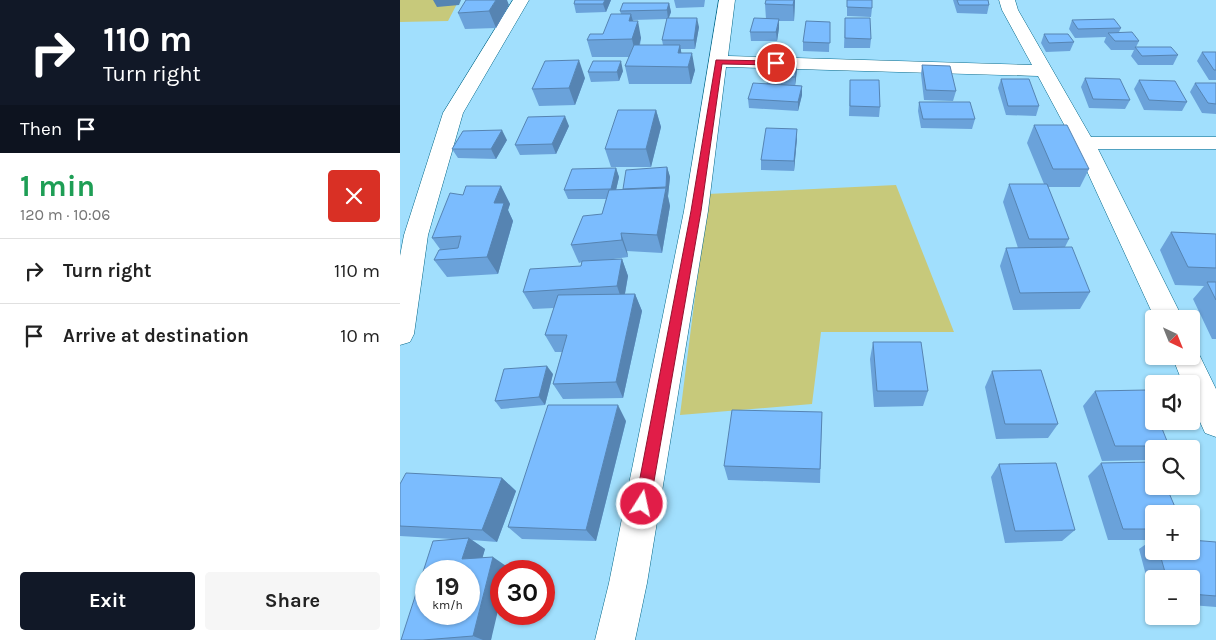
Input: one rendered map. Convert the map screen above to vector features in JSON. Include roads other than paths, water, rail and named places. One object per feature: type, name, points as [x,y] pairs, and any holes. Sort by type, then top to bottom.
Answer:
[{"type":"street","points":[[400,334],[416,235],[453,112],[521,0]]},
{"type":"street","points":[[615,640],[628,583],[696,211],[727,0]]},
{"type":"street","points":[[1007,0],[1084,143],[1165,310]]},
{"type":"street","points":[[718,61],[1044,71]]},
{"type":"street","points":[[1084,143],[1216,143]]},
{"type":"street","points":[[1190,365],[1216,423]]}]
